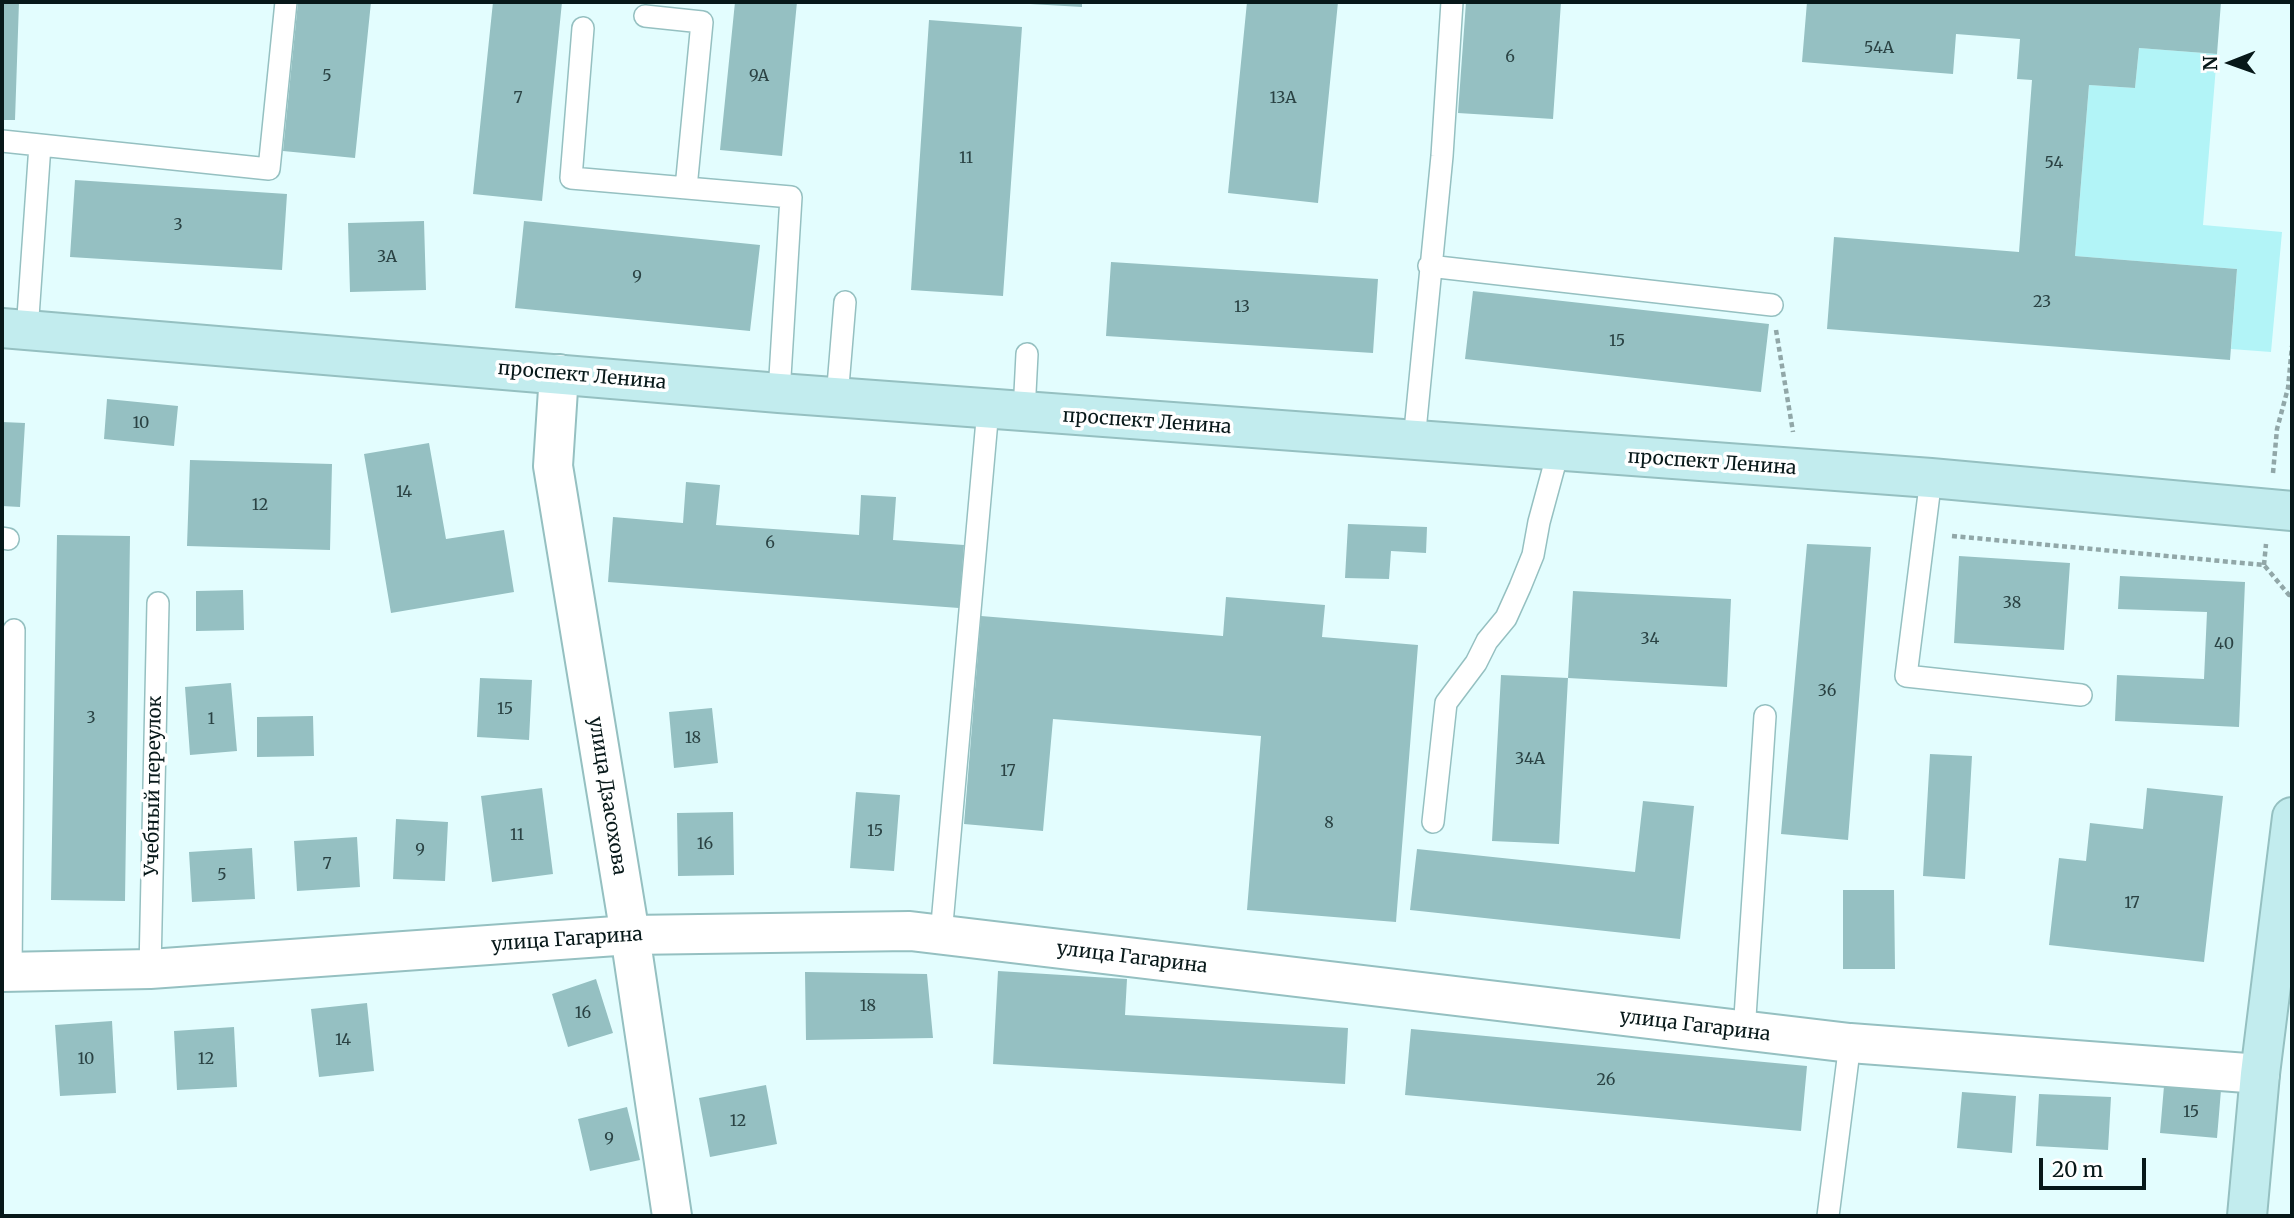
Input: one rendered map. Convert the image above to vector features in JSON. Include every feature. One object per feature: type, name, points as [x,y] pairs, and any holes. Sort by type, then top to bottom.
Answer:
[{"type":"main road","name":"проспект Ленина","points":[[14,330],[1006,411],[1931,478],[2292,511]]},
{"type":"main road","points":[[2247,1216],[2260,1074],[2292,817]]},
{"type":"street","name":"улица Дзасохова","points":[[559,374],[553,466],[630,935],[672,1216]]},
{"type":"street","name":"улица Гагарина","points":[[6,972],[150,969],[630,935],[910,931],[1744,1032],[1850,1043],[2260,1074]]},
{"type":"lane","points":[[2,141],[269,169],[286,2]]},
{"type":"lane","points":[[1414,441],[1429,266],[1442,156],[1452,2]]},
{"type":"lane","points":[[645,16],[702,22],[686,188]]},
{"type":"lane","points":[[583,27],[571,178],[791,197],[779,393]]},
{"type":"lane","points":[[14,330],[40,145]]},
{"type":"lane","points":[[1429,266],[1772,305]]},
{"type":"lane","points":[[837,397],[845,302]]},
{"type":"lane","points":[[942,935],[1006,411],[1027,354]]},
{"type":"lane","points":[[1433,822],[1446,703],[1476,663],[1487,641],[1506,618],[1520,587],[1533,555],[1558,452]]},
{"type":"lane","points":[[1931,478],[1906,676],[2081,695]]},
{"type":"lane","name":"Учебный переулок","points":[[150,969],[158,603]]},
{"type":"lane","points":[[6,972],[14,630]]},
{"type":"lane","points":[[1744,1032],[1765,716]]},
{"type":"lane","points":[[1828,1216],[1850,1043]]},
{"type":"path","points":[[1772,305],[1789,396],[1798,469]]},
{"type":"path","points":[[2277,429],[2290,388],[2292,346]]},
{"type":"path","points":[[1924,533],[2264,565],[2289,595],[2292,595]]},
{"type":"shaded area","points":[[2139,48],[2217,54],[2203,225],[2282,232],[2271,352],[2231,349],[2237,269],[2075,256],[2089,85],[2135,88]]},
{"type":"building","points":[[2,2],[19,2],[15,120],[2,120]]},
{"type":"building","points":[[298,2],[371,2],[355,158],[283,151]]},
{"type":"building","points":[[493,2],[562,2],[542,201],[473,194]]},
{"type":"building","points":[[735,2],[797,2],[782,156],[720,150]]},
{"type":"building","points":[[1082,2],[1082,7],[1030,4]]},
{"type":"building","points":[[1247,2],[1338,2],[1318,203],[1228,193]]},
{"type":"building","points":[[1466,2],[1561,2],[1553,119],[1458,113]]},
{"type":"building","points":[[1807,2],[2221,2],[2217,54],[2139,48],[2135,88],[2089,85],[2075,256],[2237,269],[2230,360],[1827,329],[1834,237],[2019,252],[2032,80],[2017,79],[2020,39],[1956,34],[1953,74],[1802,62]]},
{"type":"building","points":[[929,20],[1022,27],[1003,296],[911,290]]},
{"type":"building","points":[[75,180],[287,194],[282,270],[70,257]]},
{"type":"building","points":[[424,221],[426,290],[350,292],[348,223]]},
{"type":"building","points":[[524,221],[760,245],[750,331],[515,308]]},
{"type":"building","points":[[1111,262],[1378,279],[1373,353],[1106,336]]},
{"type":"building","points":[[1473,291],[1769,324],[1761,392],[1465,359]]},
{"type":"building","points":[[107,399],[178,406],[174,446],[104,439]]},
{"type":"building","points":[[2,422],[25,423],[20,507],[2,506]]},
{"type":"building","points":[[429,443],[446,539],[504,530],[514,592],[391,613],[364,454]]},
{"type":"building","points":[[190,460],[332,464],[330,550],[187,546]]},
{"type":"building","points":[[686,482],[720,485],[716,525],[859,535],[861,495],[896,497],[893,540],[964,545],[959,608],[608,582],[613,517],[683,523]]},
{"type":"building","points":[[1348,524],[1427,527],[1426,553],[1391,551],[1389,579],[1345,578]]},
{"type":"building","points":[[57,535],[130,536],[125,901],[51,900]]},
{"type":"building","points":[[1807,544],[1871,547],[1848,840],[1781,834]]},
{"type":"building","points":[[1959,556],[2070,563],[2064,650],[1954,643]]},
{"type":"building","points":[[2120,576],[2245,582],[2239,727],[2115,721],[2117,675],[2204,679],[2207,612],[2118,609]]},
{"type":"building","points":[[243,590],[244,630],[196,631],[196,591]]},
{"type":"building","points":[[1573,591],[1731,599],[1727,687],[1568,678]]},
{"type":"building","points":[[1226,597],[1325,605],[1322,637],[1418,645],[1396,922],[1247,910],[1261,736],[1053,719],[1043,831],[964,824],[981,616],[1223,636]]},
{"type":"building","points":[[1501,675],[1568,678],[1559,844],[1492,841]]},
{"type":"building","points":[[480,678],[532,680],[529,740],[477,737]]},
{"type":"building","points":[[231,683],[237,751],[190,755],[185,687]]},
{"type":"building","points":[[712,708],[718,763],[674,768],[669,712]]},
{"type":"building","points":[[313,716],[314,756],[257,757],[257,717]]},
{"type":"building","points":[[1930,754],[1972,756],[1965,879],[1923,876]]},
{"type":"building","points":[[542,788],[553,874],[492,882],[481,796]]},
{"type":"building","points":[[2147,788],[2223,796],[2204,962],[2049,945],[2059,858],[2086,861],[2090,823],[2143,829]]},
{"type":"building","points":[[856,792],[900,795],[894,871],[850,868]]},
{"type":"building","points":[[1643,801],[1694,806],[1680,939],[1410,910],[1417,849],[1635,872]]},
{"type":"building","points":[[733,812],[734,875],[678,876],[677,813]]},
{"type":"building","points":[[396,819],[448,822],[445,881],[393,879]]},
{"type":"building","points":[[357,837],[360,887],[297,891],[294,841]]},
{"type":"building","points":[[252,848],[255,899],[192,902],[189,852]]},
{"type":"building","points":[[1843,890],[1894,890],[1895,969],[1843,969]]},
{"type":"building","points":[[998,971],[1127,979],[1125,1015],[1348,1028],[1345,1084],[993,1064]]},
{"type":"building","points":[[805,972],[927,974],[933,1038],[806,1040]]},
{"type":"building","points":[[596,979],[613,1033],[568,1047],[552,994]]},
{"type":"building","points":[[367,1003],[374,1071],[319,1077],[311,1009]]},
{"type":"building","points":[[112,1021],[116,1093],[60,1096],[55,1025]]},
{"type":"building","points":[[234,1027],[237,1087],[177,1090],[174,1031]]},
{"type":"building","points":[[1411,1029],[1807,1066],[1801,1131],[1405,1095]]},
{"type":"building","points":[[766,1085],[777,1144],[710,1157],[699,1098]]},
{"type":"building","points":[[2164,1086],[2221,1090],[2217,1138],[2160,1133]]},
{"type":"building","points":[[1962,1092],[2016,1096],[2012,1153],[1957,1148]]},
{"type":"building","points":[[2039,1094],[2111,1097],[2108,1150],[2036,1146]]},
{"type":"building","points":[[627,1107],[640,1160],[590,1171],[578,1119]]}]
